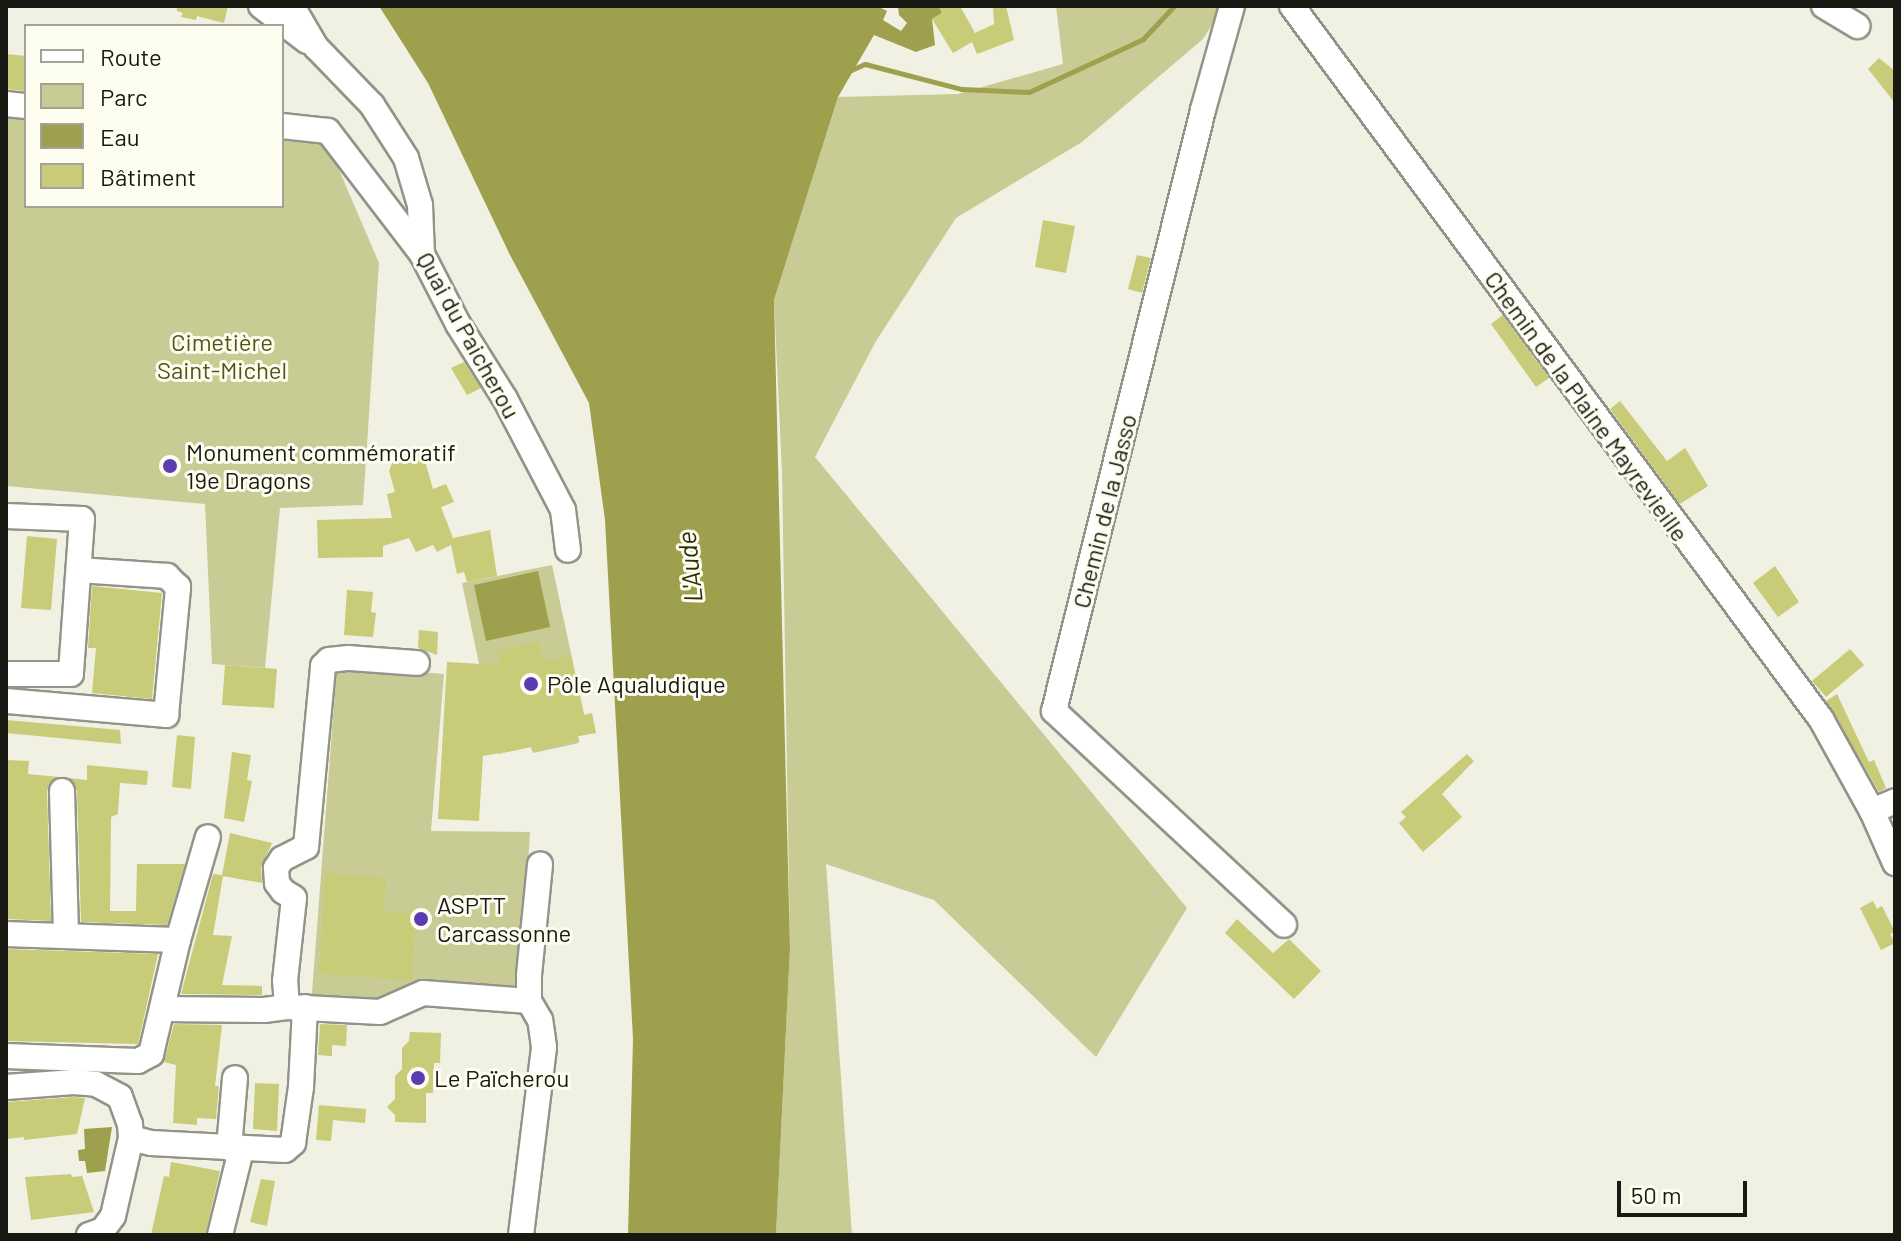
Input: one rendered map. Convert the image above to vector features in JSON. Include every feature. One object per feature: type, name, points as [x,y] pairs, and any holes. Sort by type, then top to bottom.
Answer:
[{"type":"street","points":[[261,6],[316,47]]},
{"type":"street","name":"Quai du Paicherou","points":[[292,6],[316,47],[372,105],[406,158],[420,205],[422,254],[458,324],[505,399],[563,510],[568,550]]},
{"type":"street","name":"Chemin de la Jasso","points":[[1232,6],[1203,110],[1054,711],[1284,925]]},
{"type":"street","name":"Chemin de la Plaine Mayrevieille","points":[[1292,6],[1821,719],[1872,811],[1895,863]]},
{"type":"street","points":[[1824,6],[1857,26]]},
{"type":"street","points":[[284,126],[328,131],[422,254]]},
{"type":"street","points":[[6,516],[82,519],[70,706]]},
{"type":"street","points":[[6,701],[166,715],[178,587],[167,576],[79,570]]},
{"type":"street","points":[[131,1138],[151,1143],[235,1149],[285,1150],[293,1143],[301,1087],[296,1007],[285,981],[294,898],[277,883],[276,868],[282,859],[306,847],[323,666],[329,660],[349,658],[417,663]]},
{"type":"street","points":[[6,674],[71,674]]},
{"type":"street","points":[[62,791],[66,935]]},
{"type":"street","points":[[1872,811],[1895,801]]},
{"type":"street","points":[[6,1056],[138,1061],[151,1054],[178,940],[208,837]]},
{"type":"street","points":[[521,1235],[544,1047],[540,1020],[529,1001],[540,865]]},
{"type":"street","points":[[6,934],[178,940]]},
{"type":"street","points":[[162,1009],[264,1010],[296,1007],[380,1012],[423,993],[529,1001]]},
{"type":"street","points":[[220,1235],[235,1149],[235,1078]]},
{"type":"street","points":[[6,1087],[74,1082],[96,1084],[120,1097],[130,1124],[131,1138],[113,1216],[103,1230],[89,1235]]},
{"type":"green space","points":[[1056,6],[1224,6],[1203,39],[1082,142],[956,218],[876,341],[815,457],[1187,908],[1096,1057],[934,900],[826,864],[852,1235],[776,1235],[790,948],[782,473],[774,300],[838,97],[958,94],[1063,64]]},
{"type":"green space","name":"Cimetière Saint-Michel","points":[[6,110],[24,112],[24,208],[284,208],[284,134],[325,137],[379,263],[363,505],[280,508],[265,668],[212,664],[205,504],[6,486]]},
{"type":"green space","name":"Pôle Aqualudique","points":[[552,565],[584,714],[596,733],[578,736],[579,743],[533,753],[531,747],[498,754],[462,583]]},
{"type":"green space","name":"ASPTT Carcassonne","points":[[337,665],[444,674],[431,831],[530,832],[519,1011],[404,1005],[311,1006]]},
{"type":"water","name":"L'Aude","points":[[379,6],[877,6],[887,11],[883,20],[901,31],[907,23],[899,15],[898,6],[939,6],[942,13],[932,19],[935,45],[916,52],[874,35],[838,97],[774,300],[790,948],[776,1235],[628,1235],[633,1039],[605,520],[589,403],[510,255],[428,83]]},
{"type":"water","points":[[538,571],[550,627],[486,641],[474,585]]},
{"type":"water","points":[[112,1127],[105,1171],[87,1173],[85,1161],[79,1161],[78,1150],[85,1149],[84,1129]]},
{"type":"building","points":[[177,6],[228,6],[224,23],[197,16],[196,20],[181,17],[183,13],[177,11]]},
{"type":"building","points":[[939,6],[960,6],[975,33],[994,24],[993,6],[1006,6],[1014,40],[977,54],[972,42],[953,53],[932,19],[942,13]]},
{"type":"building","points":[[6,54],[24,56],[24,91],[6,89]]},
{"type":"building","points":[[1879,58],[1895,71],[1895,103],[1868,69]]},
{"type":"building","points":[[1043,220],[1075,226],[1066,273],[1035,267]]},
{"type":"building","points":[[1137,255],[1151,258],[1142,293],[1128,289]]},
{"type":"building","points":[[1503,315],[1549,378],[1536,387],[1491,324]]},
{"type":"building","points":[[464,362],[481,388],[467,395],[451,368]]},
{"type":"building","points":[[1620,401],[1667,461],[1685,448],[1708,486],[1680,504],[1610,409]]},
{"type":"building","points":[[403,448],[419,454],[425,461],[433,489],[446,484],[454,502],[441,507],[453,538],[490,530],[497,576],[467,582],[464,572],[457,574],[451,545],[437,552],[433,545],[416,552],[409,538],[383,546],[383,557],[318,558],[317,520],[392,518],[387,494],[395,492],[389,471],[392,463],[388,461]]},
{"type":"building","points":[[27,536],[57,539],[51,610],[21,608]]},
{"type":"building","points":[[1775,566],[1799,602],[1778,617],[1753,583]]},
{"type":"building","points":[[92,586],[162,593],[152,699],[92,693],[96,648],[88,648]]},
{"type":"building","points":[[347,590],[373,592],[371,612],[376,613],[373,637],[344,635]]},
{"type":"building","points":[[419,630],[438,632],[437,655],[418,648]]},
{"type":"building","points":[[539,642],[543,661],[571,655],[584,715],[592,713],[596,733],[578,736],[579,741],[532,751],[531,747],[483,756],[479,821],[438,819],[447,662],[500,665],[497,651]]},
{"type":"building","points":[[1850,649],[1864,665],[1826,697],[1812,681]]},
{"type":"building","points":[[225,665],[277,669],[274,708],[222,705]]},
{"type":"building","points":[[1837,694],[1869,762],[1874,760],[1886,788],[1879,792],[1826,701]]},
{"type":"building","points":[[6,720],[120,730],[121,744],[6,733]]},
{"type":"building","points":[[177,735],[195,737],[191,789],[172,787]]},
{"type":"building","points":[[232,752],[251,755],[247,780],[252,781],[244,822],[224,818]]},
{"type":"building","points":[[1467,754],[1474,761],[1442,794],[1462,817],[1423,852],[1399,823],[1406,817],[1401,812]]},
{"type":"building","points":[[6,760],[29,761],[28,774],[59,777],[49,783],[47,791],[51,921],[6,919]]},
{"type":"building","points":[[87,765],[148,771],[147,785],[120,783],[118,814],[111,817],[110,911],[136,911],[137,864],[185,864],[167,925],[81,922],[77,791],[69,778],[87,780]]},
{"type":"building","points":[[230,833],[272,843],[261,868],[262,883],[223,876],[213,935],[232,936],[222,985],[262,986],[262,995],[181,994],[213,874],[222,875]]},
{"type":"building","points":[[325,873],[386,878],[384,911],[416,914],[412,980],[319,974]]},
{"type":"building","points":[[1873,901],[1877,909],[1882,906],[1895,932],[1890,934],[1895,943],[1881,950],[1860,908]]},
{"type":"building","points":[[1237,919],[1273,953],[1289,939],[1321,971],[1294,999],[1225,933]]},
{"type":"building","points":[[6,949],[158,954],[138,1044],[6,1041]]},
{"type":"building","points":[[174,1024],[222,1025],[215,1086],[219,1086],[216,1119],[197,1118],[197,1125],[173,1123],[176,1065],[164,1062]]},
{"type":"building","points":[[320,1024],[347,1025],[346,1046],[332,1045],[332,1056],[318,1055]]},
{"type":"building","name":"Le Païcherou","points":[[410,1032],[441,1033],[440,1063],[434,1063],[433,1093],[426,1093],[426,1123],[395,1122],[395,1115],[387,1107],[395,1099],[395,1076],[402,1069],[402,1048],[409,1041]]},
{"type":"building","points":[[255,1083],[279,1084],[277,1131],[253,1129]]},
{"type":"building","points":[[85,1098],[77,1134],[6,1139],[6,1102]]},
{"type":"building","points":[[319,1105],[366,1109],[365,1123],[333,1120],[331,1141],[316,1140]]},
{"type":"building","points":[[171,1162],[220,1171],[205,1235],[151,1235],[164,1176],[169,1177]]},
{"type":"building","points":[[71,1174],[72,1177],[82,1176],[94,1212],[31,1220],[25,1177]]},
{"type":"building","points":[[261,1179],[275,1181],[267,1226],[250,1222]]},
{"type":"waterway","points":[[849,71],[865,64],[961,89],[1029,92],[1143,39],[1174,6]]},
{"type":"place","name":"Monument commémoratif 19e Dragons","points":[[170,466]]},
{"type":"place","name":"Pôle Aqualudique","points":[[531,684]]},
{"type":"place","name":"ASPTT Carcassonne","points":[[421,919]]},
{"type":"place","name":"Le Païcherou","points":[[418,1078]]}]
